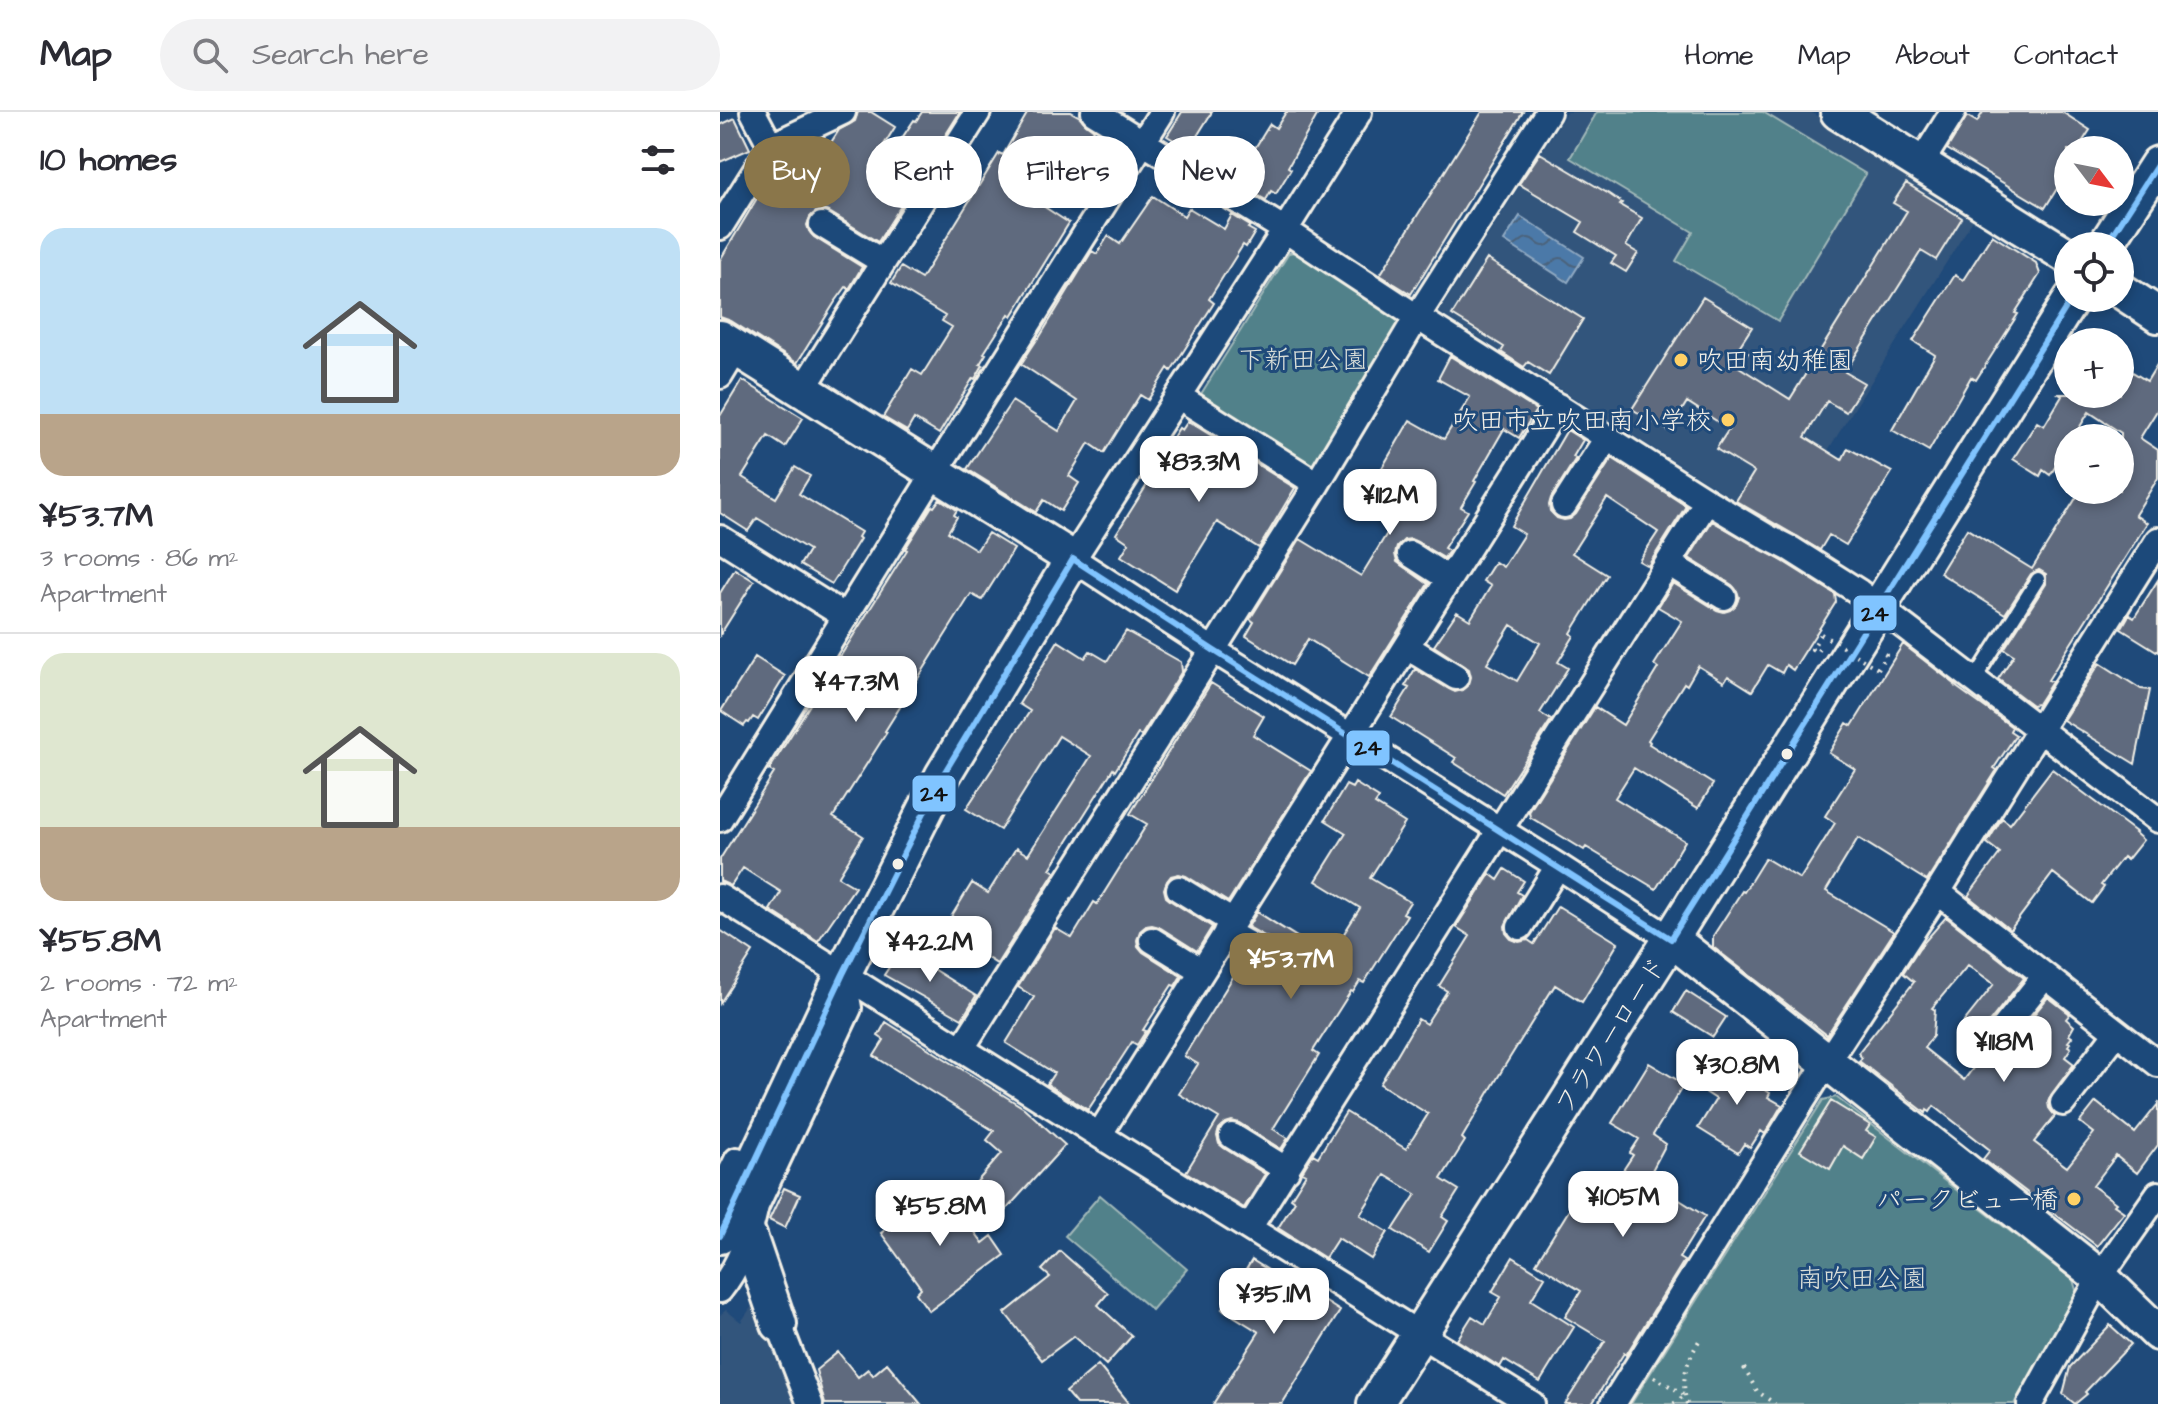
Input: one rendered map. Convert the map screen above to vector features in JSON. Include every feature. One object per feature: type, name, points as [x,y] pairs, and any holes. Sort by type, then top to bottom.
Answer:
[{"type":"street","points":[[753,112],[766,136]]},
{"type":"street","points":[[792,136],[843,112]]},
{"type":"street","points":[[803,389],[978,112]]},
{"type":"street","points":[[1094,112],[1285,230],[1707,501],[1859,592],[2158,820]]},
{"type":"street","points":[[720,819],[1162,112]]},
{"type":"street","points":[[720,1290],[741,1258],[735,1236],[843,974],[943,775],[1073,559],[1359,112]]},
{"type":"street","points":[[962,1048],[1548,112]]},
{"type":"street","points":[[1838,112],[2054,247]]},
{"type":"street","points":[[1921,163],[1953,112]]},
{"type":"street","points":[[2114,232],[2158,164]]},
{"type":"street","points":[[720,227],[744,189]]},
{"type":"street","points":[[822,225],[883,262]]},
{"type":"street","points":[[2134,299],[2158,315]]},
{"type":"street","name":"フラワーロード","points":[[1375,1404],[1671,939],[2063,312]]},
{"type":"street","points":[[726,354],[803,389],[1671,939],[2100,1277],[2158,1333]]},
{"type":"street","points":[[1178,396],[1317,484]]},
{"type":"street","points":[[1099,1135],[1558,406]]},
{"type":"street","points":[[1564,505],[1607,438]]},
{"type":"street","points":[[1249,1228],[1707,501]]},
{"type":"street","points":[[720,538],[846,617]]},
{"type":"street","points":[[1613,1404],[2158,540]]},
{"type":"street","points":[[1410,554],[1449,579]]},
{"type":"street","points":[[1668,563],[1724,597]]},
{"type":"street","points":[[1407,647],[1456,677]]},
{"type":"street","points":[[1520,927],[1558,866]]},
{"type":"street","points":[[1179,889],[1280,962]]},
{"type":"street","points":[[1938,892],[2158,1064]]},
{"type":"street","points":[[720,897],[1532,1404]]},
{"type":"street","points":[[1152,940],[1202,971]]},
{"type":"street","points":[[720,1195],[817,992],[843,974]]},
{"type":"street","points":[[1995,1039],[2045,976]]},
{"type":"street","points":[[2063,1103],[2117,1032]]},
{"type":"street","points":[[1232,1136],[1287,1170]]},
{"type":"street","points":[[2030,1404],[2100,1277],[2158,1194]]},
{"type":"street","points":[[735,1236],[779,1324],[810,1404]]},
{"type":"street","points":[[2045,1404],[2052,1366]]},
{"type":"lane","points":[[1974,680],[2038,579]]},
{"type":"path","points":[[1825,639],[1817,652],[1812,649],[1821,634],[1878,669]]},
{"type":"path","points":[[1687,1404],[1686,1365],[1700,1339]]},
{"type":"path","points":[[1744,1368],[1757,1391],[1775,1404]]},
{"type":"path","points":[[1645,1371],[1685,1395]]},
{"type":"path","points":[[1673,1404],[1685,1395]]},
{"type":"shaded area","name":"吹田市立吹田南小学校","points":[[1567,112],[1811,112],[1975,217],[1779,528],[1439,312]]},
{"type":"shaded area","points":[[760,1294],[801,1404],[720,1404],[720,1315],[726,1310],[741,1322]]},
{"type":"green space","points":[[1597,112],[1763,112],[1866,174],[1778,321],[1676,261],[1693,232],[1570,158]]},
{"type":"green space","name":"下新田公園","points":[[1299,251],[1400,314],[1404,328],[1317,465],[1306,468],[1202,403],[1201,394],[1289,253]]},
{"type":"green space","name":"南吹田公園","points":[[1836,1097],[2073,1280],[2077,1293],[2014,1404],[1631,1404],[1823,1100]]},
{"type":"green space","points":[[1100,1195],[1187,1269],[1152,1310],[1065,1236]]},
{"type":"water","points":[[1520,216],[1584,257],[1568,282],[1504,241]]},
{"type":"building","points":[[858,112],[871,112],[895,127],[889,136],[866,136],[866,208],[900,208],[878,242],[829,212],[822,210],[810,217],[807,225],[814,237],[862,267],[849,289],[846,287],[835,302],[797,363],[720,317],[720,260],[751,208],[850,208],[850,136],[835,136],[839,130],[855,121]]},
{"type":"building","points":[[922,112],[960,112],[945,136],[903,136]]},
{"type":"building","points":[[1028,112],[1071,112],[1094,130],[1091,136],[1014,136]]},
{"type":"building","points":[[1182,112],[1212,112],[1197,136],[1167,136]]},
{"type":"building","points":[[1286,112],[1319,112],[1276,194],[1271,191],[1266,200],[1265,136],[1263,136],[1270,124],[1276,128]]},
{"type":"building","points":[[1482,112],[1523,112],[1411,294],[1380,275]]},
{"type":"building","points":[[1983,112],[2062,112],[2090,130],[2086,136],[2054,136],[2054,194],[2045,208],[1947,149],[1967,116],[1977,122]]},
{"type":"building","points":[[735,118],[744,137],[744,152],[720,162],[720,125]]},
{"type":"building","points":[[1540,153],[1609,194],[1622,203],[1620,205],[1642,218],[1626,246],[1638,253],[1626,272],[1611,263],[1616,256],[1577,232],[1583,222],[1519,184]]},
{"type":"building","points":[[998,155],[998,208],[1046,208],[1069,223],[1012,316],[1009,314],[984,353],[980,364],[983,365],[939,434],[914,419],[907,431],[883,417],[912,369],[922,375],[952,327],[942,321],[945,316],[891,283],[901,267],[921,279],[965,208],[982,208],[982,180]]},
{"type":"building","points":[[1906,183],[1962,218],[1936,260],[1921,251],[1845,372],[1864,383],[1846,412],[1827,401],[1805,437],[1842,460],[1848,448],[1892,472],[1846,545],[1829,535],[1820,550],[1736,501],[1754,472],[1716,449],[1729,429],[1687,402],[1669,431],[1632,409],[1703,297],[1752,327],[1739,347],[1748,353],[1739,367],[1790,399],[1907,211],[1893,203]]},
{"type":"building","points":[[1153,196],[1154,208],[1172,208],[1184,216],[1189,208],[1224,229],[1232,215],[1255,232],[1246,247],[1243,245],[1209,299],[1214,303],[1171,371],[1168,368],[1148,400],[1140,395],[1104,453],[1089,443],[1069,476],[1079,483],[1061,511],[1044,500],[1036,512],[967,469],[1012,401],[1059,431],[1077,401],[1021,364],[1092,251],[1097,254],[1108,236],[1120,244]]},
{"type":"building","points":[[1992,235],[2036,263],[2040,274],[1976,380],[1971,377],[1929,451],[1892,430],[1935,355],[1913,341],[1955,275],[1963,280]]},
{"type":"building","points":[[1487,259],[1583,319],[1549,375],[1528,362],[1524,367],[1501,352],[1504,347],[1452,315]]},
{"type":"building","points":[[1450,356],[1536,410],[1519,438],[1504,429],[1461,507],[1468,511],[1444,548],[1449,551],[1444,558],[1411,539],[1404,540],[1397,547],[1397,562],[1428,584],[1369,677],[1308,639],[1292,665],[1246,636],[1254,622],[1250,619],[1300,539],[1361,576],[1411,494],[1400,488],[1404,481],[1382,468],[1410,420],[1444,439],[1470,397],[1438,379]]},
{"type":"building","points":[[2158,363],[2158,409],[2140,438],[2158,450],[2158,478],[2135,515],[2147,523],[2048,680],[2052,682],[2038,704],[2032,705],[1998,679],[2014,655],[2004,649],[2046,584],[2046,574],[2039,570],[2031,574],[2005,614],[1940,573],[1967,529],[2032,569],[2072,504],[2134,504],[2134,424],[2107,424],[2089,412],[2082,424],[2054,424],[2054,469],[2050,475],[2043,470],[2040,476],[2013,459],[2037,422],[2044,426],[2055,408],[2134,408],[2134,373],[2147,381]]},
{"type":"building","points":[[742,380],[803,418],[785,447],[768,436],[742,477],[776,498],[795,467],[810,476],[799,494],[861,532],[860,539],[832,584],[800,565],[809,550],[757,518],[748,531],[720,513],[720,416]]},
{"type":"building","points":[[1188,421],[1295,488],[1259,548],[1217,522],[1175,590],[1121,556],[1129,543],[1116,534],[1157,469],[1154,467],[1179,428],[1182,430]]},
{"type":"building","points":[[1567,430],[1583,440],[1573,457],[1576,458],[1551,498],[1550,511],[1557,518],[1570,519],[1576,514],[1612,458],[1686,506],[1648,566],[1639,561],[1658,532],[1607,498],[1572,553],[1607,575],[1571,633],[1574,636],[1558,662],[1568,668],[1540,713],[1551,720],[1503,794],[1453,762],[1456,758],[1391,717],[1409,688],[1405,686],[1415,669],[1455,692],[1469,684],[1469,669],[1434,646],[1457,612],[1470,620],[1491,586],[1483,581],[1495,562],[1503,567],[1524,534],[1511,526]],"holes":[[[1511,625],[1540,643],[1517,681],[1487,664]]]},
{"type":"building","points":[[940,499],[957,510],[954,515],[957,517],[948,532],[977,550],[988,533],[1014,549],[982,600],[971,594],[833,817],[863,836],[838,877],[855,887],[818,941],[770,910],[781,892],[743,868],[731,886],[720,881],[720,859],[774,773],[769,770],[932,506]]},
{"type":"building","points":[[1712,521],[1835,594],[1836,602],[1793,670],[1786,665],[1782,673],[1768,665],[1752,691],[1728,676],[1724,682],[1698,666],[1648,740],[1649,744],[1713,784],[1698,808],[1634,768],[1615,798],[1685,841],[1656,889],[1586,847],[1584,850],[1530,817],[1529,812],[1595,707],[1623,725],[1658,668],[1654,665],[1682,621],[1658,607],[1673,583],[1717,610],[1724,612],[1736,605],[1739,597],[1732,585],[1689,558]]},
{"type":"building","points":[[735,569],[754,581],[720,635],[720,593]]},
{"type":"building","points":[[2158,580],[2158,652],[2121,629],[2129,615],[2134,618]]},
{"type":"building","points":[[1126,631],[1181,662],[1182,671],[1141,736],[1138,734],[1115,771],[1113,769],[1050,869],[1055,872],[997,964],[943,930],[972,883],[988,893],[1016,848],[1028,855],[1091,756],[1059,736],[1000,830],[966,809],[1030,711],[1019,704],[1058,641],[1085,658],[1090,651],[1107,661]]},
{"type":"building","points":[[1903,644],[2012,727],[2010,731],[2016,735],[1927,881],[1858,838],[1826,891],[1894,932],[1827,1035],[1713,947],[1713,936],[1765,858],[1800,879],[1835,823],[1825,816],[1855,769],[1829,753],[1847,723],[1852,726]]},
{"type":"building","points":[[755,657],[785,676],[758,720],[753,717],[744,726],[721,711]]},
{"type":"building","points":[[2100,663],[2141,689],[2150,690],[2135,764],[2063,720]]},
{"type":"building","points":[[1211,683],[1264,716],[1253,735],[1311,771],[1228,902],[1186,876],[1171,876],[1167,881],[1164,889],[1166,897],[1212,927],[1197,951],[1159,927],[1146,926],[1140,931],[1137,940],[1143,952],[1181,976],[1143,1030],[1146,1031],[1137,1045],[1132,1042],[1088,1110],[1047,1084],[1054,1073],[1006,1043],[1034,997],[1018,987],[1055,928],[1072,938],[1094,902],[1097,904],[1147,824],[1130,814]]},
{"type":"building","points":[[2052,769],[2143,840],[2127,860],[2123,857],[2101,885],[2104,887],[2092,903],[2053,873],[2010,930],[1968,896],[2000,853],[1987,843],[2002,818],[2010,824]]},
{"type":"building","points":[[1355,783],[1379,798],[1375,804],[1405,823],[1370,878],[1410,902],[1403,913],[1407,915],[1364,983],[1360,981],[1351,991],[1313,1051],[1319,1055],[1273,1129],[1288,1138],[1281,1149],[1239,1123],[1232,1121],[1219,1129],[1219,1144],[1265,1174],[1244,1208],[1186,1172],[1219,1118],[1179,1094],[1198,1064],[1184,1056],[1236,972],[1231,969],[1238,956],[1279,977],[1293,969],[1295,961],[1288,949],[1248,927],[1257,912],[1329,957],[1360,908],[1316,881],[1346,833],[1325,820],[1346,785],[1352,788]]},
{"type":"building","points":[[1505,869],[1524,881],[1517,892],[1522,895],[1505,926],[1511,939],[1519,942],[1528,940],[1534,944],[1558,906],[1618,943],[1582,1002],[1555,985],[1504,1067],[1441,1179],[1459,1190],[1442,1217],[1448,1221],[1429,1252],[1393,1230],[1416,1194],[1385,1175],[1360,1215],[1388,1232],[1371,1259],[1338,1238],[1325,1258],[1278,1228],[1295,1201],[1291,1198],[1306,1174],[1302,1172],[1313,1154],[1318,1157],[1346,1112],[1406,1149],[1428,1114],[1380,1084],[1418,1019],[1426,1024],[1447,991],[1439,986],[1470,936],[1456,927],[1490,874],[1498,880]]},
{"type":"building","points":[[1946,917],[2024,978],[1980,1037],[1963,1023],[1994,984],[1968,965],[1932,1008],[1935,1010],[1933,1036],[1924,1048],[1964,1080],[1986,1051],[1994,1054],[2007,1048],[2048,997],[2070,1014],[2066,1019],[2074,1026],[2068,1042],[2071,1048],[2065,1057],[2074,1064],[2048,1102],[2055,1116],[2034,1142],[2067,1167],[2094,1133],[2080,1122],[2096,1102],[2135,1133],[2158,1104],[2158,1145],[2137,1173],[2116,1156],[2093,1186],[2124,1212],[2097,1246],[1983,1159],[1990,1150],[1934,1106],[1926,1113],[1859,1061],[1862,1058],[1858,1053],[1914,982],[1903,973],[1919,948]]},
{"type":"building","points":[[720,930],[753,952],[720,1003]]},
{"type":"building","points":[[901,949],[976,996],[962,1019],[884,975]]},
{"type":"building","points":[[1686,991],[1726,1017],[1713,1037],[1673,1012]]},
{"type":"building","points":[[886,1022],[1024,1108],[1065,1145],[1005,1211],[975,1184],[1002,1153],[987,1140],[994,1131],[874,1056],[884,1040],[878,1036]]},
{"type":"building","points":[[1724,1055],[1740,1064],[1736,1071],[1770,1093],[1768,1097],[1782,1105],[1765,1134],[1761,1131],[1750,1148],[1744,1144],[1738,1153],[1698,1128],[1716,1099],[1702,1090]]},
{"type":"building","points":[[1649,1063],[1684,1084],[1653,1135],[1666,1144],[1649,1176],[1664,1186],[1662,1189],[1705,1216],[1679,1258],[1684,1261],[1592,1404],[1565,1404],[1605,1341],[1565,1317],[1581,1291],[1536,1263],[1591,1175],[1612,1187],[1633,1155],[1630,1153],[1639,1139],[1612,1123]]},
{"type":"building","points":[[1831,1101],[1870,1125],[1866,1131],[1876,1137],[1863,1159],[1843,1146],[1830,1169],[1800,1151]]},
{"type":"building","points":[[942,1187],[983,1243],[992,1236],[1005,1255],[929,1311],[916,1293],[921,1288],[881,1233]]},
{"type":"building","points":[[784,1188],[800,1195],[785,1228],[769,1220]]},
{"type":"building","points":[[1060,1251],[1108,1293],[1098,1305],[1132,1336],[1106,1365],[1074,1336],[1042,1360],[1005,1313],[1050,1277],[1042,1270]]},
{"type":"building","points":[[1513,1257],[1545,1277],[1531,1300],[1574,1327],[1540,1382],[1504,1360],[1500,1367],[1457,1340],[1472,1316],[1485,1324],[1501,1297],[1492,1292]]},
{"type":"building","points":[[1252,1260],[1340,1311],[1282,1404],[1213,1404],[1259,1332],[1222,1309]]},
{"type":"building","points":[[2110,1325],[2131,1344],[2075,1404],[2063,1394],[2070,1367]]},
{"type":"building","points":[[838,1352],[858,1377],[868,1369],[873,1375],[887,1363],[921,1404],[825,1404],[816,1370]]},
{"type":"building","points":[[1098,1365],[1130,1404],[1076,1404],[1066,1392]]},
{"type":"transit line","name":"24","points":[[2114,232],[2158,164]]},
{"type":"transit line","name":"24","points":[[720,1236],[843,974],[943,775],[1073,559],[1671,939],[2063,312]]},
{"type":"place","name":"吹田南幼稚園","points":[[1681,360]]},
{"type":"place","name":"吹田市立吹田南小学校","points":[[1728,420]]},
{"type":"place","name":"パークビュー橋","points":[[2074,1199]]}]
